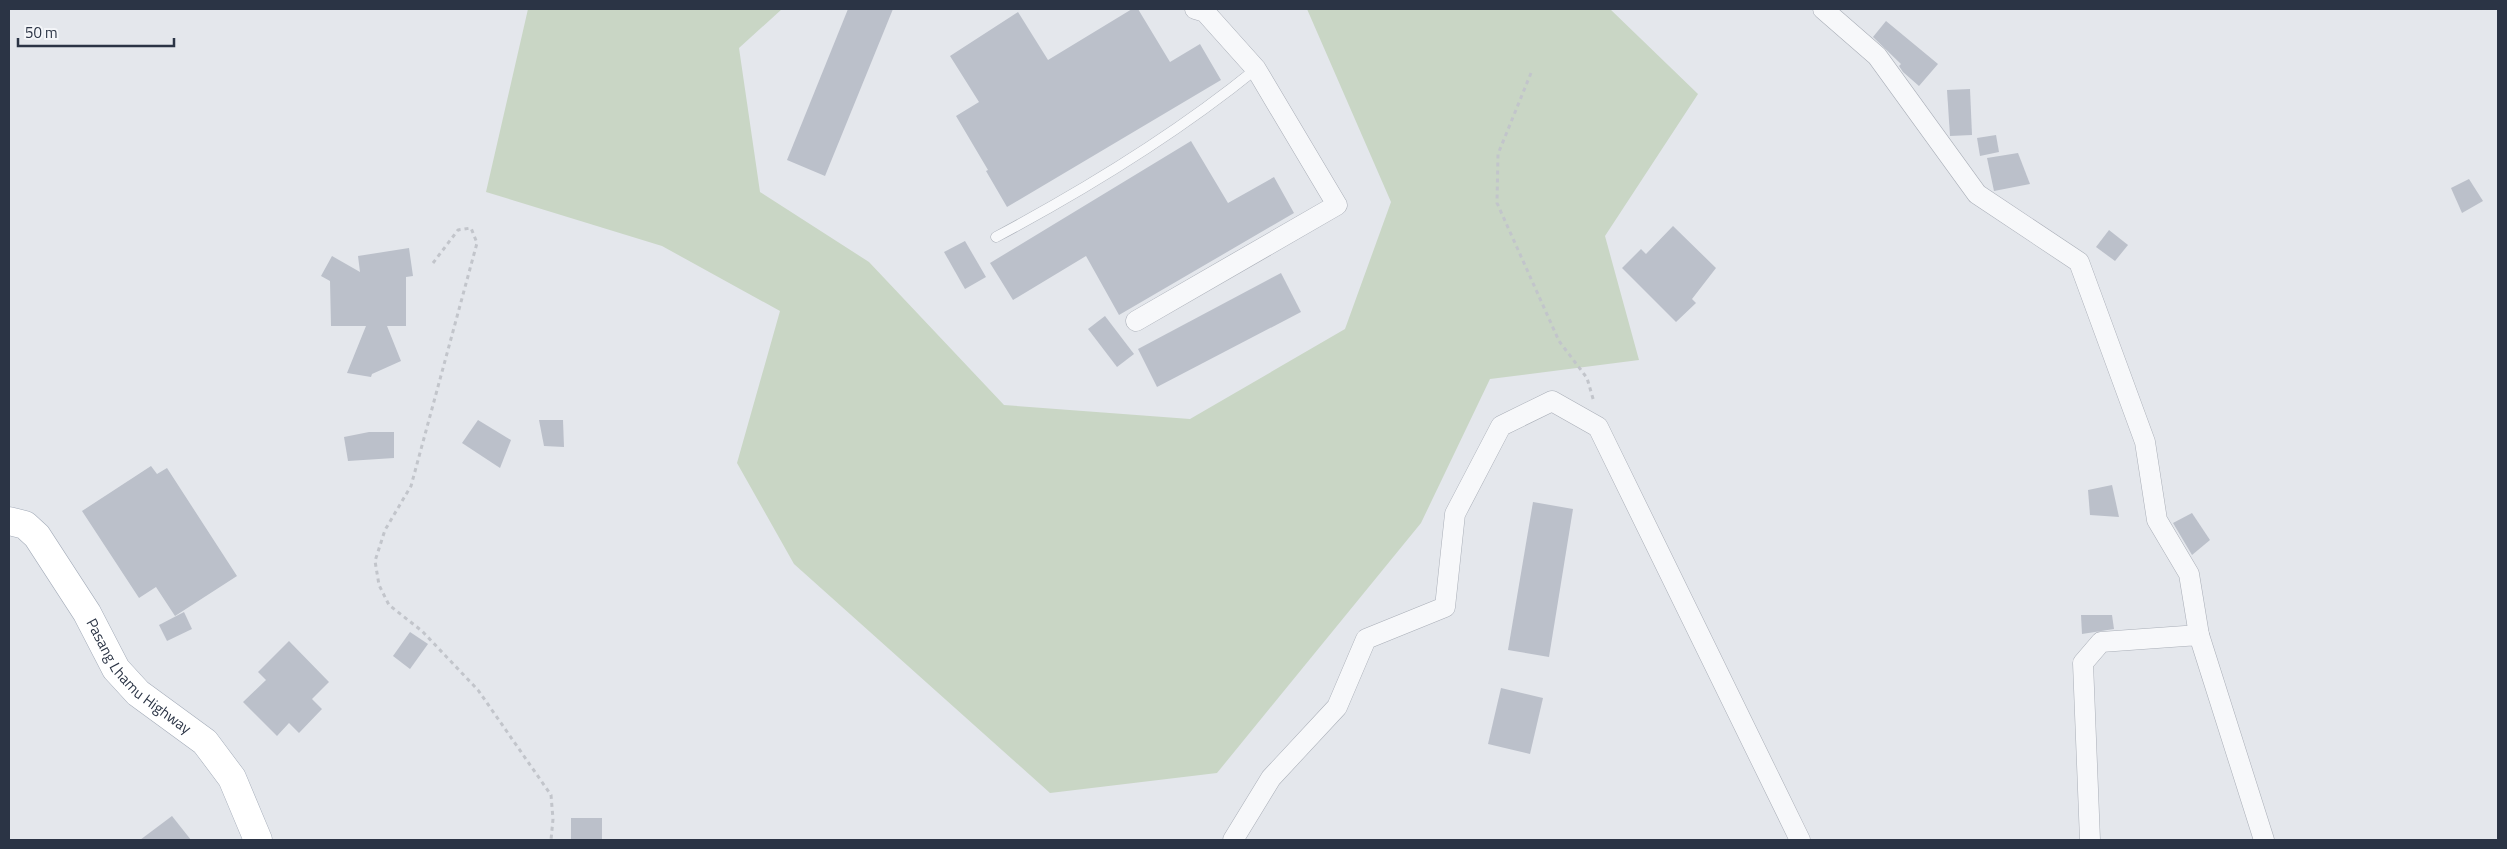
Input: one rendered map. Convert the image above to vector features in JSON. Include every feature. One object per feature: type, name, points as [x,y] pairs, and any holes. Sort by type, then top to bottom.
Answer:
[{"type":"main road","name":"Pasang Lhamu Highway","points":[[9,520],[25,525],[37,536],[87,613],[116,669],[138,693],[205,742],[232,778],[258,840]]},
{"type":"street","points":[[1136,321],[1336,205],[1256,69],[1205,12],[1195,9]]},
{"type":"street","points":[[1823,9],[1877,56],[1977,194],[2079,262],[2145,442],[2157,520],[2189,574],[2199,635],[2264,840]]},
{"type":"street","points":[[1233,840],[1271,778],[1336,707],[1366,639],[1445,607],[1455,514],[1501,426],[1552,401],[1598,427],[1800,840]]},
{"type":"street","points":[[2090,840],[2084,663],[2101,642],[2199,635]]},
{"type":"lane","points":[[996,237],[1044,212],[1208,108],[1256,69]]},
{"type":"path","points":[[1531,73],[1498,154],[1497,203],[1559,341],[1587,378],[1595,405]]},
{"type":"path","points":[[433,263],[458,230],[471,228],[477,243],[411,486],[385,530],[375,561],[379,585],[389,605],[422,632],[478,690],[551,795],[553,819],[551,840]]},
{"type":"green space","points":[[528,9],[782,9],[739,48],[760,192],[869,262],[1004,405],[1190,419],[1345,329],[1391,202],[1307,9],[1610,9],[1698,94],[1605,236],[1639,360],[1490,379],[1421,523],[1217,773],[1050,793],[794,564],[737,463],[780,311],[662,246],[486,192]]},
{"type":"building","points":[[848,9],[893,9],[825,176],[787,160]]},
{"type":"building","points":[[1132,9],[1138,9],[1170,62],[1200,44],[1221,80],[1007,207],[986,171],[988,170],[956,116],[979,102],[950,56],[1018,12],[1048,60]]},
{"type":"building","points":[[1886,21],[1938,64],[1919,86],[1903,72],[1899,66],[1901,64],[1873,37]]},
{"type":"building","points":[[1970,89],[1972,135],[1950,136],[1947,90]]},
{"type":"building","points":[[1996,135],[1999,152],[1980,156],[1977,138]]},
{"type":"building","points":[[1191,141],[1228,203],[1274,177],[1294,213],[1119,315],[1086,256],[1013,300],[990,263]]},
{"type":"building","points":[[2018,153],[2030,184],[1994,191],[1987,158]]},
{"type":"building","points":[[2469,179],[2483,201],[2462,213],[2451,188]]},
{"type":"building","points":[[1673,226],[1716,268],[1692,299],[1696,303],[1676,322],[1622,268],[1641,249],[1646,254]]},
{"type":"building","points":[[2109,230],[2128,245],[2115,261],[2096,247]]},
{"type":"building","points":[[965,241],[986,277],[965,289],[944,252]]},
{"type":"building","points":[[409,248],[413,276],[406,277],[406,326],[387,326],[401,361],[372,374],[371,377],[347,373],[366,326],[331,326],[330,281],[321,276],[332,256],[360,272],[358,256]]},
{"type":"building","points":[[1281,273],[1301,312],[1157,387],[1138,349]]},
{"type":"building","points":[[1105,316],[1134,354],[1117,367],[1088,329]]},
{"type":"building","points":[[478,420],[511,440],[500,468],[462,443]]},
{"type":"building","points":[[539,420],[563,420],[564,447],[544,446]]},
{"type":"building","points":[[369,432],[394,432],[394,458],[348,461],[344,437]]},
{"type":"building","points":[[151,466],[157,474],[167,468],[237,576],[175,616],[156,587],[139,598],[82,511]]},
{"type":"building","points":[[2112,485],[2119,517],[2090,515],[2088,490]]},
{"type":"building","points":[[1533,502],[1573,509],[1549,657],[1508,650]]},
{"type":"building","points":[[2192,513],[2210,540],[2192,555],[2173,523]]},
{"type":"building","points":[[184,612],[192,629],[167,641],[159,625]]},
{"type":"building","points":[[2081,615],[2112,615],[2114,629],[2082,634]]},
{"type":"building","points":[[410,632],[428,644],[410,669],[393,656]]},
{"type":"building","points":[[289,641],[329,682],[312,699],[322,709],[299,733],[289,723],[277,736],[243,702],[266,680],[258,672]]},
{"type":"building","points":[[1501,688],[1543,698],[1530,754],[1488,744]]},
{"type":"building","points":[[172,816],[191,840],[140,840]]},
{"type":"building","points":[[571,818],[602,818],[602,840],[571,840]]}]
